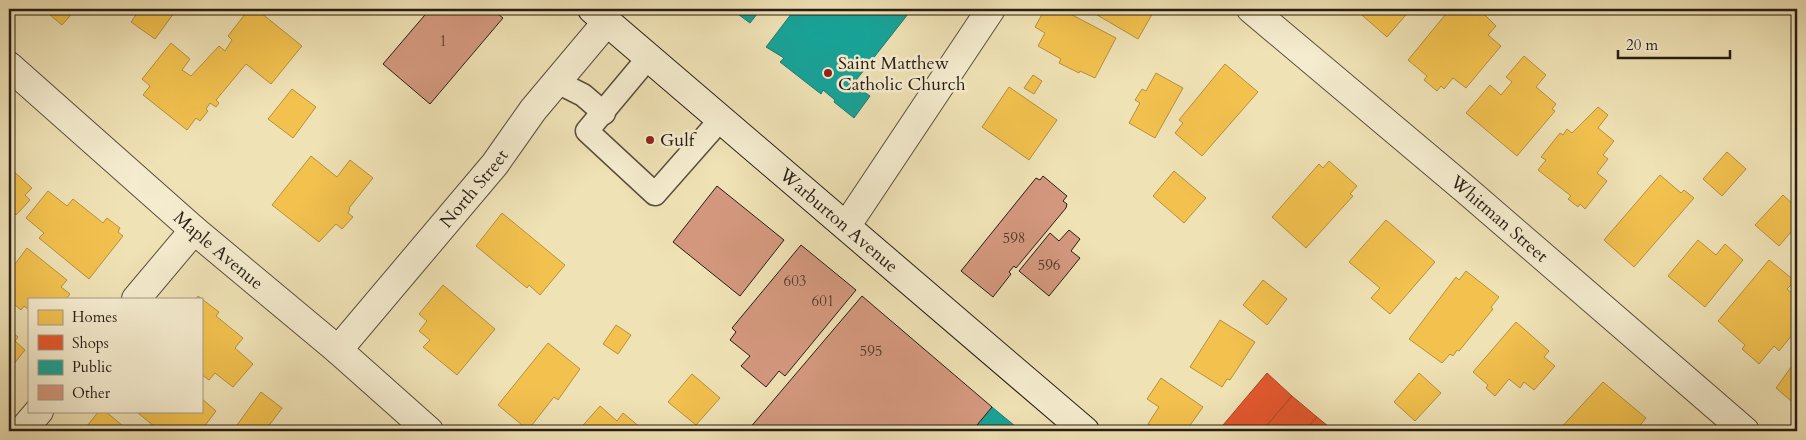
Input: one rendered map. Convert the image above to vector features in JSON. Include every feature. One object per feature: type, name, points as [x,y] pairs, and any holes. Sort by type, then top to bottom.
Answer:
[{"type":"street","points":[[847,225],[991,9]]},
{"type":"street","name":"Whitman Street","points":[[1251,9],[1465,189],[1745,431]]},
{"type":"street","name":"Warburton Avenue","points":[[599,16],[847,225],[1085,431]]},
{"type":"street","name":"North Street","points":[[338,350],[495,164],[533,110],[557,82],[599,16]]},
{"type":"street","name":"Maple Avenue","points":[[9,66],[194,230],[338,350],[429,431]]},
{"type":"street","points":[[137,298],[194,230]]},
{"type":"street","points":[[22,431],[38,412]]},
{"type":"lane","points":[[648,58],[604,113],[587,131],[655,194],[721,119]]},
{"type":"lane","points":[[557,82],[583,95],[604,113]]},
{"type":"building: Homes","points":[[43,9],[76,9],[62,25]]},
{"type":"building: Homes","points":[[140,9],[177,9],[155,39],[131,22]]},
{"type":"building: Homes","points":[[249,9],[256,9],[302,46],[271,84],[246,64],[216,100],[219,103],[216,107],[210,103],[206,109],[208,111],[200,121],[196,118],[187,130],[143,95],[150,86],[142,79],[171,43],[190,59],[182,70],[191,76],[219,46],[225,51],[232,40],[228,36]]},
{"type":"building: Homes","points":[[1045,9],[1061,9],[1116,38],[1095,78],[1080,71],[1079,73],[1059,63],[1061,59],[1038,46],[1045,33],[1035,27]]},
{"type":"building: Homes","points":[[1087,9],[1155,9],[1138,39]]},
{"type":"building: Homes","points":[[1355,9],[1411,9],[1387,37]]},
{"type":"building: Homes","points":[[1450,9],[1479,9],[1496,26],[1488,35],[1501,46],[1466,88],[1453,78],[1444,89],[1441,86],[1437,91],[1424,80],[1427,76],[1408,60]]},
{"type":"building: Homes","points":[[1524,56],[1546,75],[1536,87],[1556,104],[1552,109],[1555,111],[1517,156],[1466,113],[1490,85],[1501,95],[1512,82],[1506,77]]},
{"type":"building: Homes","points":[[1225,64],[1258,92],[1202,156],[1175,133],[1183,123],[1179,120]]},
{"type":"building: Homes","points":[[1156,73],[1183,88],[1155,138],[1129,123],[1140,103],[1135,100],[1142,89],[1146,91]]},
{"type":"building: Homes","points":[[1033,75],[1042,81],[1034,94],[1024,88]]},
{"type":"building: Homes","points":[[1009,87],[1057,120],[1029,160],[982,127]]},
{"type":"building: Homes","points":[[292,89],[316,107],[293,138],[268,119]]},
{"type":"building: Homes","points":[[1598,107],[1608,115],[1598,128],[1614,141],[1603,155],[1608,159],[1597,173],[1607,181],[1585,209],[1580,204],[1578,207],[1568,199],[1571,196],[1538,170],[1546,160],[1541,157],[1560,133],[1563,135],[1567,129],[1572,133]]},
{"type":"building: Homes","points":[[1727,152],[1746,169],[1722,196],[1703,179]]},
{"type":"building: Homes","points":[[311,156],[337,177],[350,160],[373,178],[349,208],[348,213],[353,217],[342,229],[336,224],[319,242],[272,205]]},
{"type":"building: Homes","points":[[1329,161],[1357,186],[1350,194],[1353,196],[1306,248],[1272,217],[1319,164],[1323,168]]},
{"type":"building: Homes","points":[[12,170],[32,188],[25,195],[30,200],[16,215],[14,213],[9,218],[9,174]]},
{"type":"building: Homes","points":[[1174,171],[1206,198],[1184,223],[1153,196]]},
{"type":"building: Homes","points":[[1660,175],[1681,193],[1684,190],[1694,198],[1634,267],[1604,240]]},
{"type":"building: Homes","points":[[48,191],[67,206],[73,199],[103,223],[107,218],[120,228],[118,232],[123,236],[89,279],[39,238],[44,233],[26,218]]},
{"type":"building: Homes","points":[[1783,195],[1797,208],[1797,225],[1779,246],[1755,225]]},
{"type":"building: Homes","points":[[502,213],[565,265],[540,295],[529,285],[527,288],[476,246]]},
{"type":"building: Homes","points":[[1386,220],[1435,262],[1390,314],[1371,298],[1380,288],[1349,262]]},
{"type":"building: Homes","points":[[1698,240],[1716,255],[1725,244],[1743,260],[1705,307],[1668,276]]},
{"type":"building: Homes","points":[[27,248],[67,280],[61,287],[70,294],[67,298],[28,298],[28,309],[24,306],[21,310],[9,300],[9,272]]},
{"type":"building: Homes","points":[[1769,260],[1795,281],[1787,289],[1797,297],[1797,329],[1779,351],[1774,346],[1759,364],[1742,349],[1745,345],[1718,321]]},
{"type":"building: Homes","points":[[1466,271],[1499,297],[1491,307],[1493,309],[1459,351],[1457,350],[1453,356],[1450,354],[1442,363],[1409,339],[1456,277],[1459,280]]},
{"type":"building: Homes","points":[[1263,280],[1287,299],[1267,325],[1243,305]]},
{"type":"building: Homes","points":[[443,285],[495,329],[457,375],[423,347],[430,340],[419,331],[427,321],[419,314]]},
{"type":"building: Homes","points":[[202,299],[219,312],[216,316],[243,338],[235,348],[253,364],[233,387],[215,373],[209,380],[202,375]]},
{"type":"building: Homes","points":[[1220,320],[1255,342],[1230,380],[1227,379],[1222,387],[1190,367]]},
{"type":"building: Homes","points":[[1516,322],[1549,351],[1544,357],[1555,366],[1534,390],[1524,382],[1520,388],[1509,379],[1495,396],[1486,388],[1488,385],[1473,372]]},
{"type":"building: Homes","points":[[616,325],[631,335],[618,354],[603,344]]},
{"type":"building: Homes","points":[[9,329],[18,337],[15,341],[25,350],[9,370]]},
{"type":"building: Homes","points":[[548,343],[580,369],[558,400],[554,397],[528,430],[498,405]]},
{"type":"building: Homes","points":[[1797,359],[1797,406],[1776,388]]},
{"type":"building: Homes","points":[[1419,373],[1441,393],[1415,421],[1394,402]]},
{"type":"building: Homes","points":[[692,374],[720,398],[696,425],[668,402]]},
{"type":"building: Homes","points":[[1161,378],[1203,407],[1186,431],[1159,431],[1148,424],[1159,407],[1147,399]]},
{"type":"building: Homes","points":[[1603,382],[1646,418],[1638,428],[1639,431],[1558,431]]},
{"type":"building: Homes","points":[[261,392],[282,408],[265,431],[246,431],[237,425]]},
{"type":"building: Homes","points":[[202,399],[216,411],[201,431],[160,431],[138,413],[202,412]]},
{"type":"building: Homes","points":[[600,406],[617,421],[623,413],[641,428],[638,431],[578,431]]},
{"type":"building: Homes","points":[[98,412],[106,412],[129,431],[83,431]]},
{"type":"building: Shops","points":[[1267,373],[1292,396],[1262,431],[1218,431]]},
{"type":"building: Shops","points":[[1292,396],[1317,417],[1304,431],[1262,431]]},
{"type":"building: Shops","points":[[1317,417],[1334,431],[1304,431]]},
{"type":"building: Public","points":[[731,9],[761,9],[750,23]]},
{"type":"building: Public","name":"Saint Matthew Catholic Church","points":[[795,9],[912,9],[853,84],[870,96],[854,118],[834,102],[835,100],[823,90],[821,94],[780,62],[784,58],[766,47]]},
{"type":"building: Public","points":[[992,407],[1021,431],[972,431]]},
{"type":"building: Other","points":[[430,9],[492,9],[503,18],[430,104],[383,64]]},
{"type":"building: Other","points":[[1043,176],[1067,196],[1063,201],[1067,204],[1066,208],[1016,268],[1014,266],[1009,272],[1011,274],[993,297],[961,271],[1036,178],[1040,180]]},
{"type":"building: Other","points":[[717,186],[784,240],[740,296],[673,242]]},
{"type":"building: Other","points":[[1069,230],[1080,239],[1071,251],[1080,258],[1049,296],[1019,271],[1050,233],[1059,241]]},
{"type":"building: Other","points":[[801,245],[856,290],[785,376],[779,371],[766,387],[741,366],[750,356],[730,340],[736,332],[732,328]]},
{"type":"building: Other","points":[[862,296],[992,407],[972,431],[752,431],[749,429]]},
{"type":"place","name":"Saint Matthew Catholic Church","points":[[828,73]]},
{"type":"place","name":"Gulf","points":[[650,140]]}]
